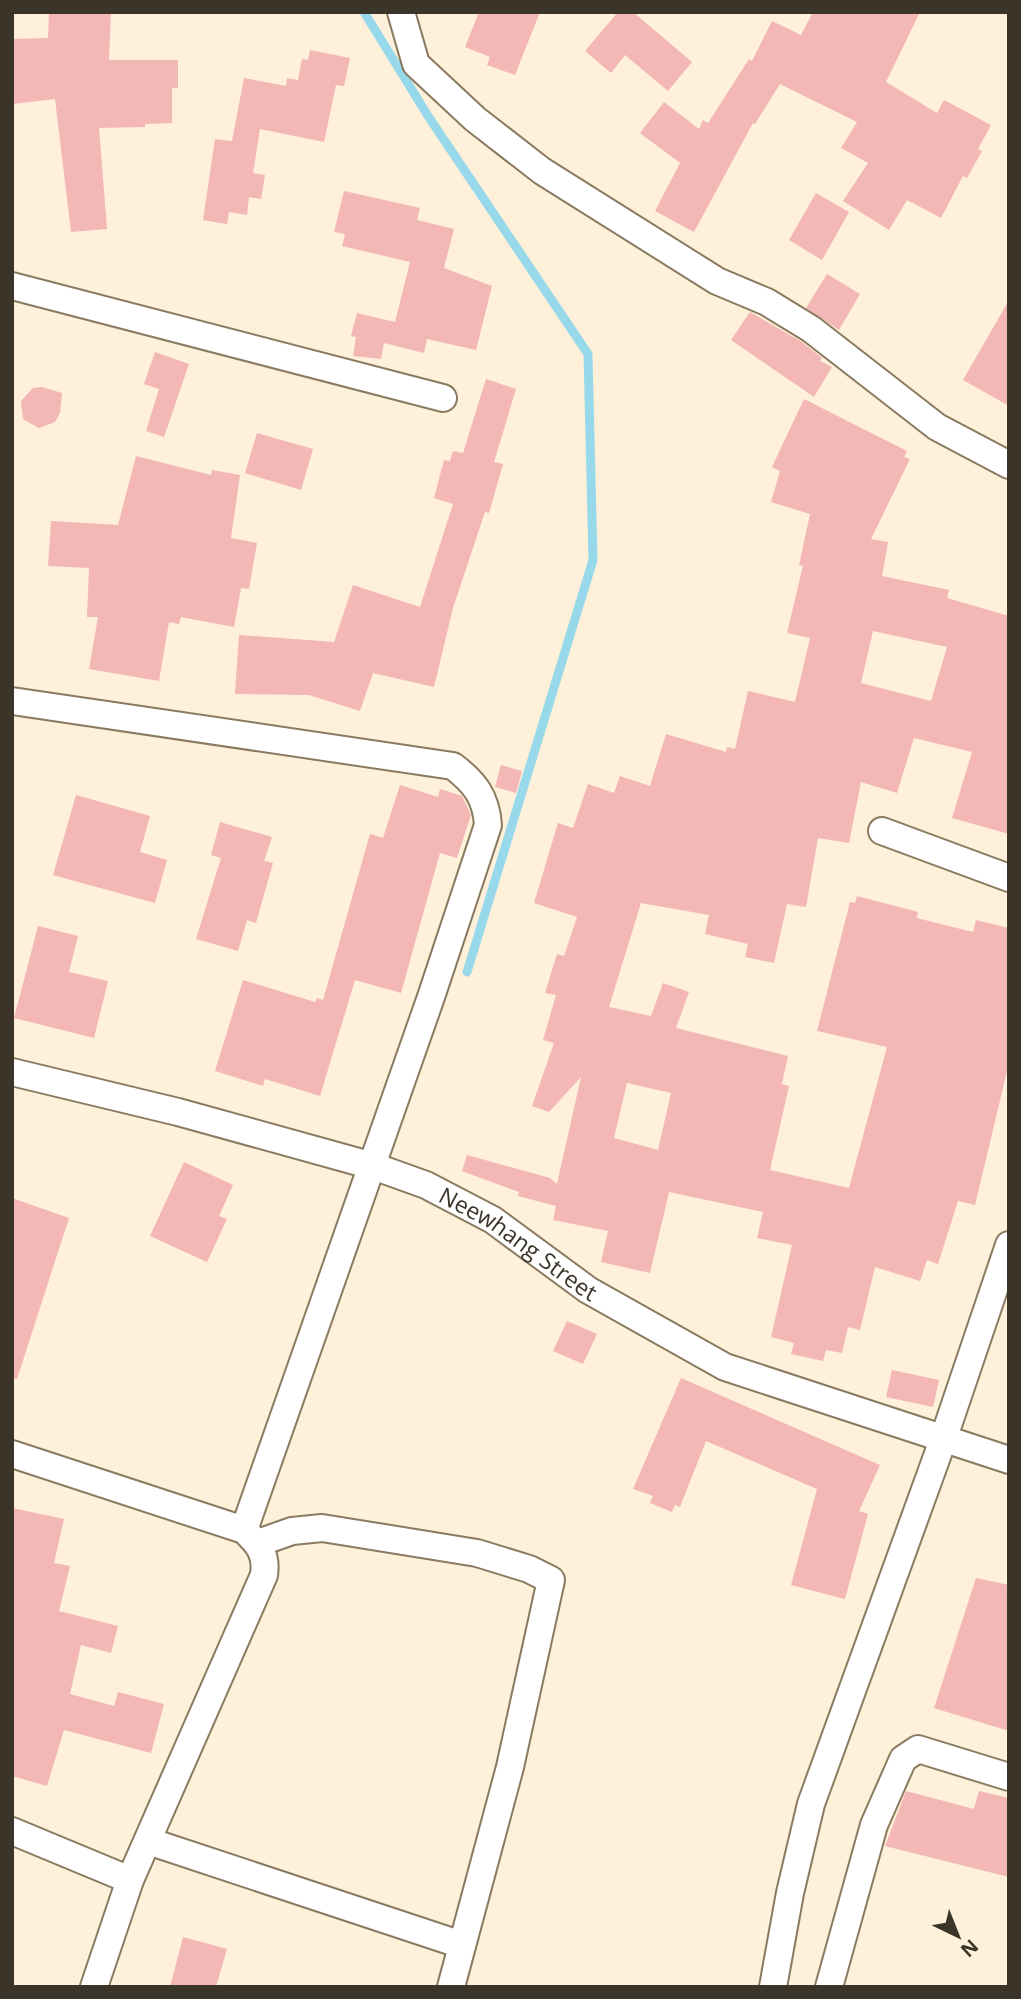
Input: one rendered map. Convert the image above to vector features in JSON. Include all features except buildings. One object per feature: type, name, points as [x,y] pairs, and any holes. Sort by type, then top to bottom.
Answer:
[{"type":"street","points":[[401,12],[416,64],[475,119],[542,170],[717,281],[767,302],[811,329],[937,427],[1009,465]]},
{"type":"street","points":[[12,286],[443,398]]},
{"type":"street","points":[[12,701],[453,766],[474,782],[486,806],[488,825],[251,1537]]},
{"type":"street","points":[[882,831],[1009,878]]},
{"type":"street","name":"Neewhang Street","points":[[12,1072],[178,1112],[373,1166],[426,1185],[493,1220],[588,1290],[725,1367],[1009,1460]]},
{"type":"street","points":[[774,1987],[790,1893],[811,1804],[943,1440],[1009,1245]]},
{"type":"street","points":[[12,1454],[251,1537],[323,1528],[477,1553],[529,1569],[551,1580],[510,1767],[451,1987]]},
{"type":"street","points":[[94,1987],[130,1880],[264,1575],[266,1561],[251,1537]]},
{"type":"street","points":[[829,1987],[874,1825],[903,1759],[918,1749],[1009,1777]]},
{"type":"street","points":[[12,1831],[130,1880]]},
{"type":"street","points":[[148,1841],[462,1945]]},
{"type":"waterway","points":[[364,12],[428,116],[588,354],[593,560],[467,972]]}]
